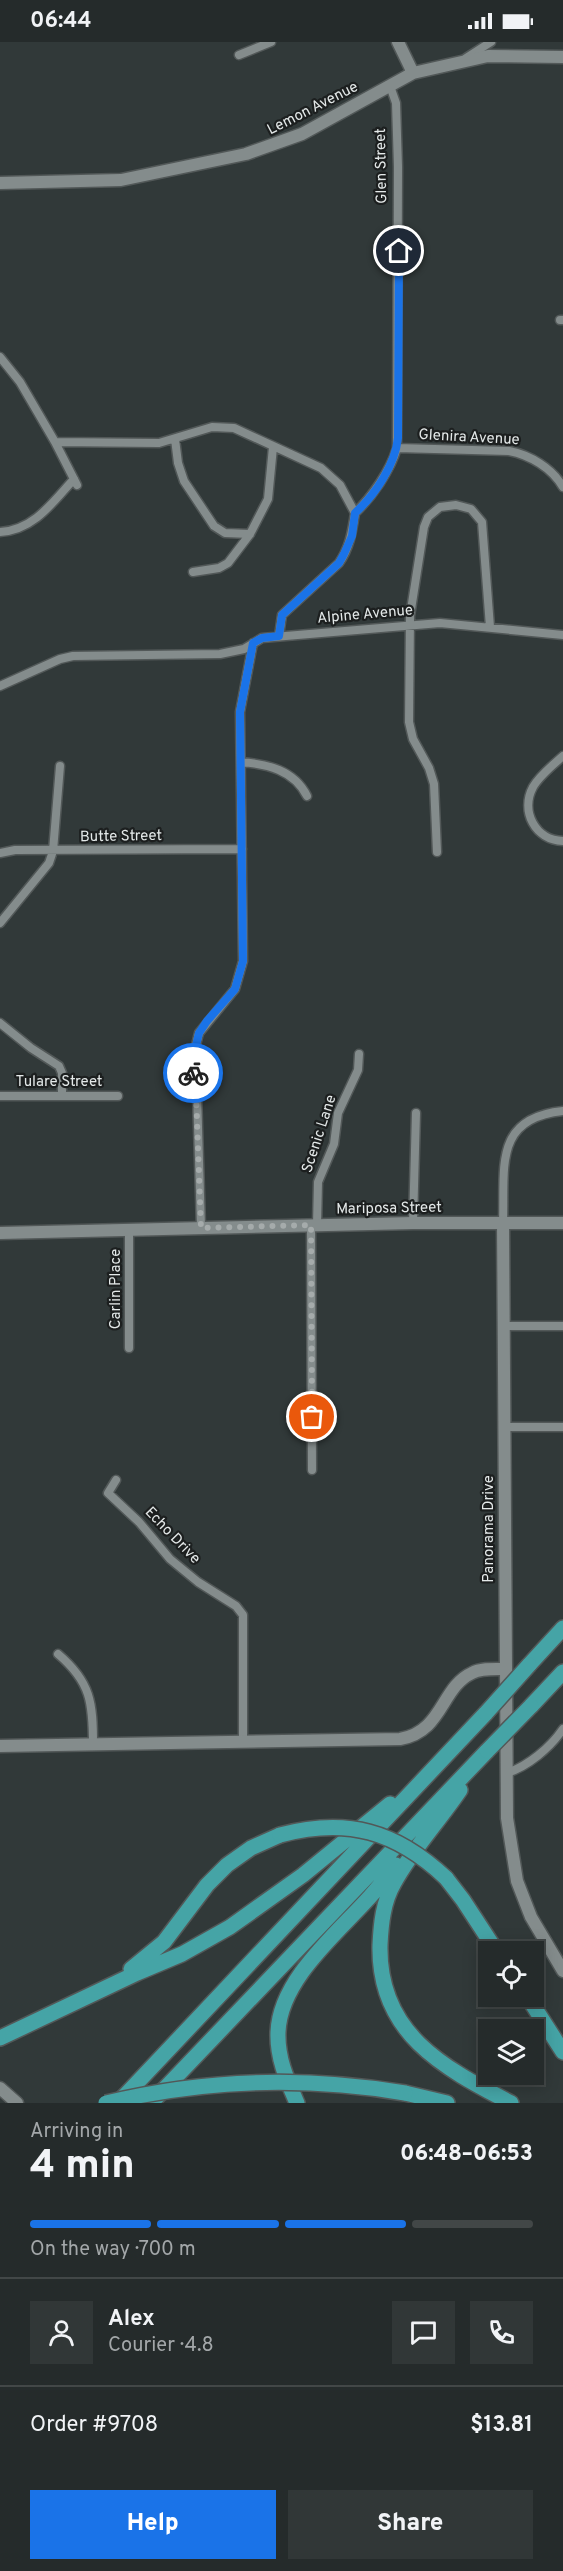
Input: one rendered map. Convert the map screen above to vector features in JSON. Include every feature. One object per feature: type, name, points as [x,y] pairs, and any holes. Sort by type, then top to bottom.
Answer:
[{"type":"highway","points":[[118,2103],[438,1765],[563,1628]]},
{"type":"highway","points":[[151,2103],[563,1672]]},
{"type":"highway","points":[[297,2103],[283,2067],[279,2047],[281,2014],[293,1985],[318,1953],[369,1898],[487,1751]]},
{"type":"highway","points":[[487,1751],[393,1885],[382,1919],[380,1956],[388,1997],[407,2034],[446,2067],[511,2103]]},
{"type":"highway","points":[[0,2038],[182,1954],[230,1927],[303,1875],[438,1765]]},
{"type":"highway","points":[[104,1989],[164,1942],[207,1886],[227,1865],[251,1848],[280,1835],[319,1827],[355,1828],[403,1844],[446,1878],[490,1941]]},
{"type":"highway","points":[[534,2007],[563,2052]]},
{"type":"highway","points":[[106,2103],[182,2088],[249,2082],[328,2083],[405,2093],[447,2103]]},
{"type":"street","points":[[239,55],[271,42]]},
{"type":"street","points":[[398,42],[412,73]]},
{"type":"street","points":[[458,63],[491,42]]},
{"type":"street","name":"Lemon Avenue","points":[[0,183],[121,180],[246,154],[302,134],[412,73],[488,56],[563,57]]},
{"type":"street","name":"Glen Street","points":[[279,636],[282,615],[339,563],[352,536],[355,513],[365,504],[384,475],[394,459],[397,448],[398,167],[396,103],[390,86]]},
{"type":"street","points":[[0,357],[20,382],[76,482],[31,523],[19,529],[0,532]]},
{"type":"street","points":[[55,442],[159,443],[223,426],[240,429],[273,447],[315,464],[327,472],[339,485],[355,513]]},
{"type":"street","points":[[175,439],[178,464],[184,481],[214,526],[225,534],[250,534]]},
{"type":"street","points":[[193,572],[219,568],[228,563],[250,534],[268,499],[273,447]]},
{"type":"street","name":"Glenira Avenue","points":[[397,448],[525,454],[557,479],[563,487]]},
{"type":"street","points":[[437,852],[434,784],[429,768],[416,747],[409,722],[410,625],[425,522],[436,509],[450,504],[471,509],[482,522],[490,627]]},
{"type":"street","name":"Alpine Avenue","points":[[0,686],[60,659],[73,656],[220,654],[244,649],[262,638],[279,636],[440,623],[563,635]]},
{"type":"street","points":[[201,1228],[193,1058],[199,1033],[235,989],[243,961],[240,712],[253,643]]},
{"type":"street","points":[[563,756],[536,782],[528,805],[531,820],[537,830],[547,838],[563,841]]},
{"type":"street","points":[[241,762],[277,768],[302,786],[307,796]]},
{"type":"street","points":[[0,923],[49,863],[53,851],[60,766]]},
{"type":"street","name":"Butte Street","points":[[0,854],[15,850],[242,849]]},
{"type":"street","points":[[0,1023],[31,1048],[59,1066],[62,1073],[62,1096]]},
{"type":"street","name":"Scenic Lane","points":[[312,1470],[314,1225],[318,1182],[334,1144],[338,1113],[358,1070],[359,1054]]},
{"type":"street","name":"Tulare Street","points":[[0,1096],[118,1096]]},
{"type":"street","name":"Panorama Drive","points":[[563,1111],[547,1113],[525,1122],[509,1139],[505,1152],[503,1222],[507,1818],[517,1881],[531,1917],[563,1971]]},
{"type":"street","points":[[412,1223],[416,1113]]},
{"type":"street","name":"Mariposa Street","points":[[0,1233],[412,1223],[563,1222]]},
{"type":"street","name":"Carlin Place","points":[[129,1230],[129,1348]]},
{"type":"street","points":[[504,1326],[563,1326]]},
{"type":"street","points":[[504,1427],[563,1427]]},
{"type":"street","name":"Echo Drive","points":[[116,1480],[108,1493],[140,1522],[170,1559],[198,1582],[236,1606],[243,1616],[243,1743]]},
{"type":"street","points":[[58,1654],[73,1667],[87,1688],[92,1710],[93,1745]]},
{"type":"street","points":[[0,1746],[243,1743],[410,1737],[419,1734],[428,1726],[466,1677],[480,1670],[505,1669]]},
{"type":"street","points":[[507,1773],[527,1763],[560,1738],[563,1729]]},
{"type":"street","points":[[0,2088],[17,2103]]},
{"type":"way so far","points":[[193,1073],[196,1093],[201,1228],[311,1225],[312,1417]]},
{"type":"route","points":[[193,1073],[193,1058],[199,1033],[235,989],[243,961],[240,712],[253,643],[262,638],[279,636],[282,615],[339,563],[352,536],[355,513],[365,504],[394,459],[398,438],[399,251]]}]
